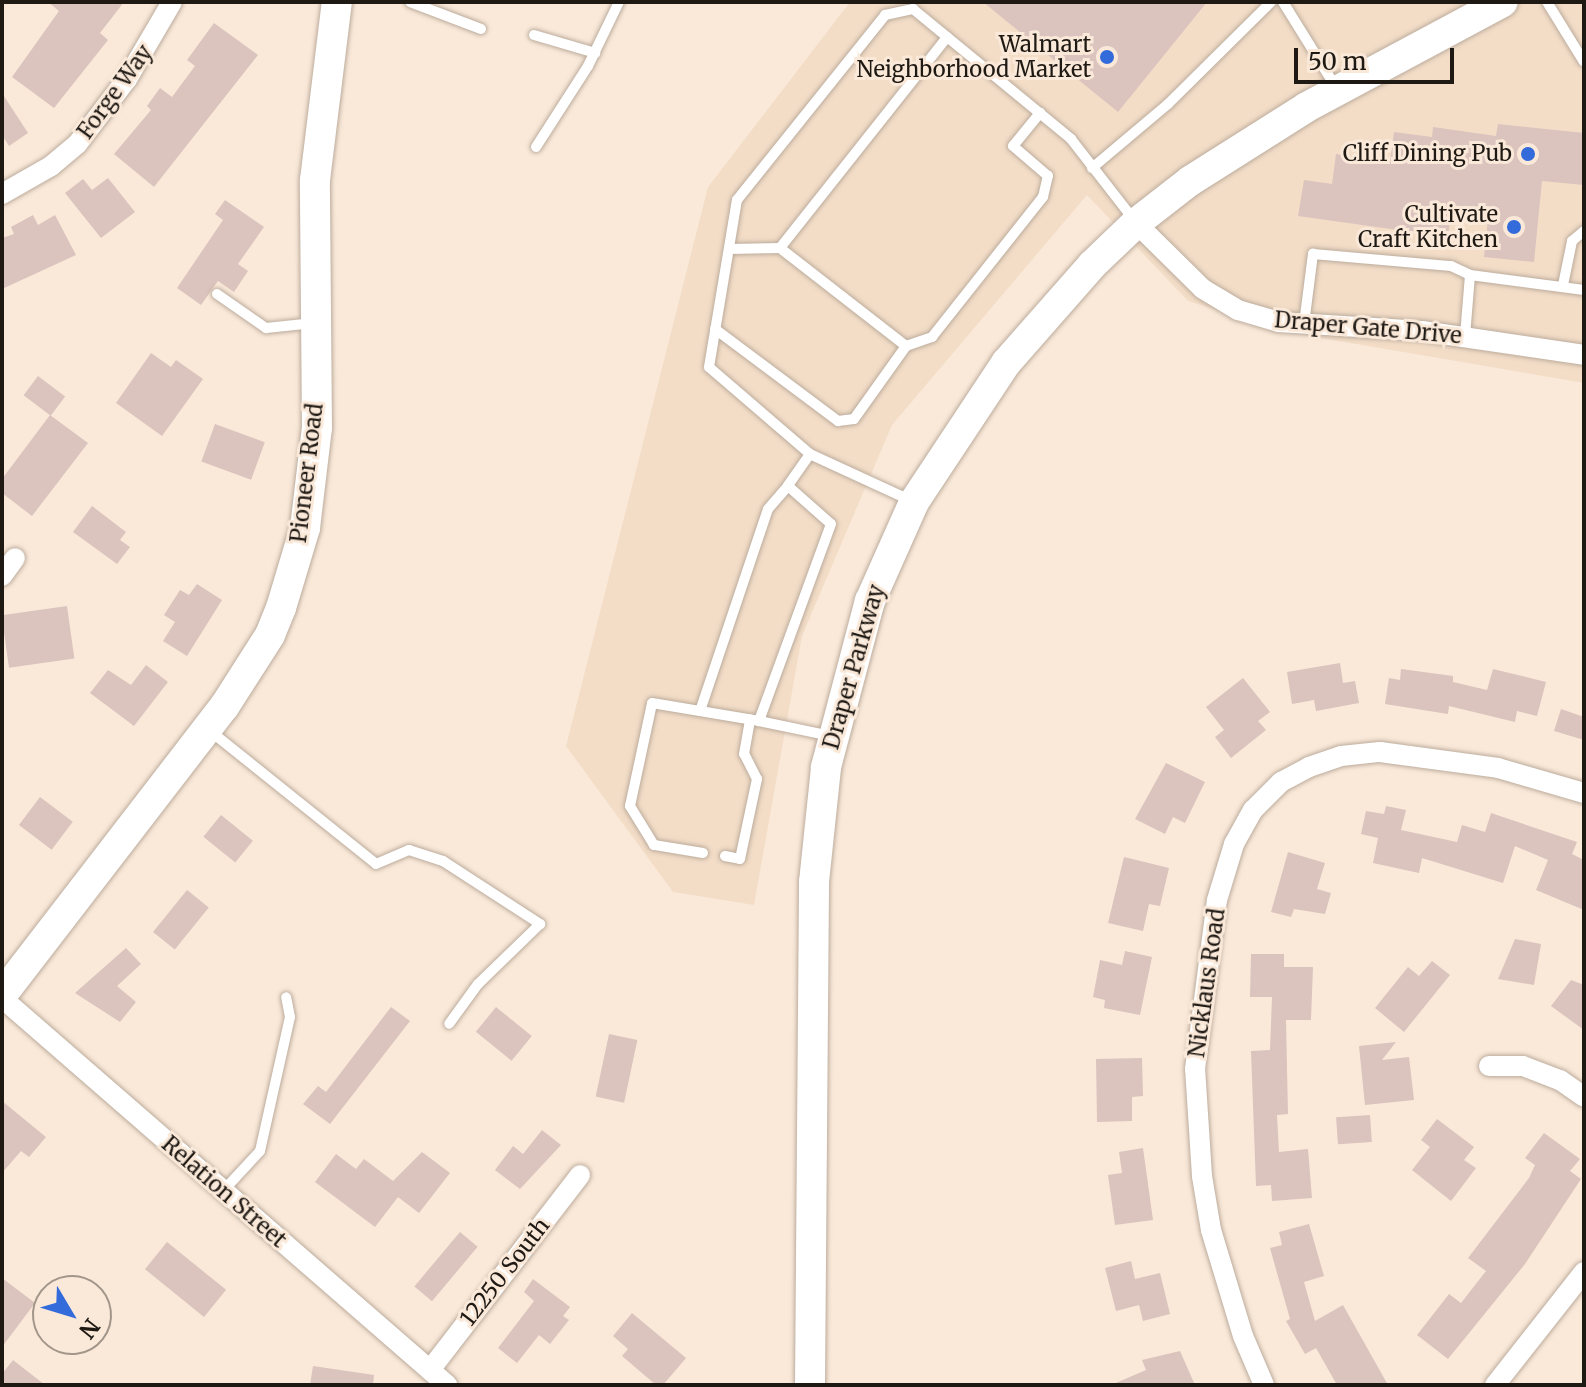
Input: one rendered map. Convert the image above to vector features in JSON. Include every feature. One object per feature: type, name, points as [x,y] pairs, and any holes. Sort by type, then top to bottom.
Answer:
[{"type":"main road","name":"Pioneer Road","points":[[2,997],[207,729],[270,635],[305,528],[317,428],[315,180],[337,2]]},
{"type":"main road","name":"Draper Parkway","points":[[810,1385],[814,882],[833,736],[870,601],[914,502],[1006,363],[1092,265],[1136,223],[1215,164],[1338,91],[1503,2]]},
{"type":"street","name":"Forge Way","points":[[2,194],[51,166],[78,143],[136,67],[172,2]]},
{"type":"street","name":"Draper Gate Drive","points":[[1136,223],[1180,270],[1238,310],[1304,324],[1465,336],[1584,355]]},
{"type":"street","points":[[2,576],[15,558]]},
{"type":"street","name":"Nicklaus Road","points":[[1264,1385],[1243,1336],[1211,1230],[1199,1149],[1195,1069],[1217,900],[1240,833],[1253,810],[1281,782],[1341,756],[1380,752],[1498,768],[1584,793]]},
{"type":"street","name":"Relation Street","points":[[2,997],[447,1385]]},
{"type":"street","points":[[1489,1066],[1523,1066],[1560,1080],[1584,1097]]},
{"type":"street","name":"12250 South","points":[[430,1370],[580,1175]]},
{"type":"street","points":[[1495,1385],[1584,1272]]},
{"type":"lane","points":[[410,2],[481,29]]},
{"type":"lane","points":[[536,147],[595,53],[619,2]]},
{"type":"lane","points":[[1092,168],[1168,104],[1271,2]]},
{"type":"lane","points":[[1283,2],[1338,91]]},
{"type":"lane","points":[[1547,2],[1584,62]]},
{"type":"lane","points":[[914,502],[810,454],[709,367],[737,200],[885,15],[916,6],[947,37],[1071,139],[1136,223]]},
{"type":"lane","points":[[534,35],[595,53]]},
{"type":"lane","points":[[780,248],[947,37]]},
{"type":"lane","points":[[715,329],[838,421],[854,419],[906,346],[932,337],[1043,197],[1048,176],[1013,146],[1040,113]]},
{"type":"lane","points":[[1563,285],[1572,241],[1584,231]]},
{"type":"lane","points":[[729,249],[780,248],[906,346]]},
{"type":"lane","points":[[1304,324],[1313,254],[1451,266],[1470,275],[1584,290]]},
{"type":"lane","points":[[1465,336],[1470,275]]},
{"type":"lane","points":[[217,294],[266,328],[316,322]]},
{"type":"lane","points":[[700,711],[768,509],[810,454]]},
{"type":"lane","points":[[725,856],[740,859],[757,779],[744,754],[754,720],[831,524],[788,486]]},
{"type":"lane","points":[[703,853],[654,845],[630,806],[652,703],[833,736]]},
{"type":"lane","points":[[207,729],[376,864],[409,850],[443,861],[540,924],[478,984],[449,1024]]},
{"type":"lane","points":[[223,1191],[260,1151],[290,1017],[286,997]]},
{"type":"shaded area","points":[[850,2],[1584,2],[1584,383],[1292,333],[1188,301],[1087,195],[892,425],[802,636],[754,905],[673,892],[566,746],[708,187]]},
{"type":"building","points":[[48,2],[124,2],[100,33],[108,40],[54,108],[12,77],[59,11]]},
{"type":"building","name":"Walmart Neighborhood Market","points":[[983,2],[1207,2],[1118,112]]},
{"type":"building","points":[[214,23],[258,55],[154,187],[114,154],[151,110],[147,106],[160,88],[172,97],[195,66],[187,60]]},
{"type":"building","points":[[2,93],[28,133],[9,146],[2,135]]},
{"type":"building","points":[[1498,124],[1584,133],[1584,185],[1542,181],[1534,262],[1484,257],[1489,210],[1452,205],[1448,237],[1298,216],[1304,180],[1332,184],[1336,154],[1390,162],[1394,132],[1432,137],[1433,127],[1496,136]]},
{"type":"building","points":[[108,178],[135,212],[101,238],[65,193],[83,179],[92,190]]},
{"type":"building","points":[[225,200],[264,227],[238,264],[248,271],[234,292],[218,281],[201,305],[177,288],[223,220],[215,214]]},
{"type":"building","points":[[33,215],[38,225],[55,215],[76,255],[2,289],[2,238],[14,234],[11,227]]},
{"type":"building","points":[[151,353],[171,367],[176,360],[203,379],[162,436],[116,403]]},
{"type":"building","points":[[38,376],[65,396],[51,416],[24,395]]},
{"type":"building","points":[[50,415],[88,443],[32,516],[2,493],[2,479]]},
{"type":"building","points":[[215,424],[265,442],[251,480],[201,462]]},
{"type":"building","points":[[92,506],[126,532],[120,540],[130,547],[117,564],[73,532]]},
{"type":"building","points":[[197,584],[222,600],[187,656],[163,641],[175,622],[164,615],[180,590],[189,595]]},
{"type":"building","points":[[67,606],[74,658],[9,668],[2,615]]},
{"type":"building","points":[[1340,663],[1343,683],[1355,681],[1359,703],[1316,711],[1314,700],[1292,704],[1287,672]]},
{"type":"building","points":[[146,665],[168,682],[134,726],[90,693],[108,670],[131,685]]},
{"type":"building","points":[[1401,669],[1453,676],[1453,682],[1487,690],[1493,669],[1546,682],[1537,716],[1517,711],[1515,722],[1449,706],[1448,714],[1385,704],[1389,678],[1400,680]]},
{"type":"building","points":[[1243,678],[1270,712],[1258,721],[1266,730],[1231,758],[1215,737],[1224,730],[1206,707]]},
{"type":"building","points":[[1561,709],[1584,717],[1584,740],[1554,731]]},
{"type":"building","points":[[1166,763],[1205,782],[1185,823],[1173,817],[1165,834],[1135,819]]},
{"type":"building","points":[[40,797],[73,822],[52,850],[19,825]]},
{"type":"building","points":[[1386,806],[1406,810],[1401,830],[1457,842],[1462,825],[1485,832],[1491,813],[1577,842],[1572,854],[1584,860],[1584,910],[1536,890],[1548,860],[1515,846],[1503,883],[1422,858],[1419,873],[1373,863],[1378,838],[1361,834],[1366,811],[1384,814]]},
{"type":"building","points":[[221,815],[253,841],[235,863],[203,837]]},
{"type":"building","points":[[1288,852],[1325,863],[1317,889],[1331,893],[1325,914],[1294,909],[1291,917],[1271,912]]},
{"type":"building","points":[[1124,857],[1169,868],[1160,906],[1149,904],[1143,931],[1108,923]]},
{"type":"building","points":[[187,890],[209,908],[175,950],[153,932]]},
{"type":"building","points":[[1515,939],[1541,944],[1534,985],[1498,979]]},
{"type":"building","points":[[126,948],[141,964],[117,986],[136,1002],[120,1022],[75,993]]},
{"type":"building","points":[[1125,951],[1152,957],[1140,1015],[1104,1008],[1105,1000],[1093,997],[1100,960],[1122,965]]},
{"type":"building","points":[[1251,954],[1284,954],[1284,967],[1313,967],[1311,1020],[1286,1020],[1288,1114],[1277,1115],[1279,1152],[1308,1149],[1312,1198],[1272,1201],[1271,1185],[1256,1186],[1251,1051],[1270,1050],[1272,997],[1250,997]]},
{"type":"building","points":[[1432,961],[1450,975],[1404,1032],[1375,1008],[1408,967],[1419,976]]},
{"type":"building","points":[[1571,980],[1584,985],[1584,1030],[1551,1006]]},
{"type":"building","points":[[391,1007],[410,1021],[330,1124],[303,1104],[318,1086],[326,1092]]},
{"type":"building","points":[[496,1007],[532,1036],[512,1061],[476,1032]]},
{"type":"building","points":[[609,1034],[637,1040],[624,1103],[596,1097]]},
{"type":"building","points":[[1396,1042],[1382,1060],[1409,1057],[1414,1100],[1365,1105],[1359,1046]]},
{"type":"building","points":[[1142,1058],[1143,1096],[1132,1097],[1132,1121],[1097,1122],[1096,1059]]},
{"type":"building","points":[[2,1101],[46,1137],[29,1157],[21,1151],[2,1173]]},
{"type":"building","points":[[1370,1115],[1372,1142],[1338,1144],[1336,1117]]},
{"type":"building","points":[[1437,1119],[1474,1147],[1464,1160],[1476,1168],[1451,1201],[1412,1170],[1430,1147],[1421,1140]]},
{"type":"building","points":[[542,1130],[561,1145],[520,1189],[495,1170],[513,1146],[523,1154]]},
{"type":"building","points":[[1544,1133],[1580,1159],[1570,1171],[1581,1179],[1525,1264],[1448,1359],[1417,1335],[1449,1294],[1461,1303],[1486,1271],[1468,1258],[1529,1178],[1535,1165],[1525,1158]]},
{"type":"building","points":[[1143,1148],[1153,1220],[1115,1225],[1108,1175],[1122,1173],[1119,1152]]},
{"type":"building","points":[[422,1152],[450,1173],[419,1213],[398,1197],[375,1227],[315,1182],[336,1154],[356,1169],[364,1159],[393,1181]]},
{"type":"building","points":[[1309,1224],[1324,1276],[1304,1282],[1315,1321],[1343,1305],[1388,1385],[1337,1385],[1316,1348],[1305,1354],[1286,1321],[1290,1319],[1270,1248],[1282,1245],[1279,1232]]},
{"type":"building","points":[[460,1232],[478,1247],[432,1301],[414,1286]]},
{"type":"building","points":[[167,1242],[226,1290],[204,1317],[145,1269]]},
{"type":"building","points":[[1131,1261],[1135,1279],[1160,1273],[1170,1314],[1143,1321],[1139,1305],[1116,1311],[1105,1268]]},
{"type":"building","points":[[2,1278],[32,1301],[32,1307],[2,1347]]},
{"type":"building","points":[[533,1279],[570,1307],[563,1316],[569,1320],[550,1344],[539,1335],[517,1363],[498,1348],[534,1301],[524,1292]]},
{"type":"building","points":[[632,1313],[686,1358],[663,1385],[656,1385],[622,1356],[628,1349],[613,1336]]},
{"type":"building","points":[[1180,1351],[1195,1385],[1111,1385],[1146,1370],[1142,1360]]},
{"type":"building","points":[[13,1360],[45,1385],[2,1385],[2,1374]]},
{"type":"building","points":[[313,1366],[374,1375],[373,1385],[310,1385]]},
{"type":"place","name":"Walmart Neighborhood Market","points":[[1107,57]]},
{"type":"place","name":"Cliff Dining Pub","points":[[1528,154]]},
{"type":"place","name":"Cultivate Craft Kitchen","points":[[1514,227]]}]
